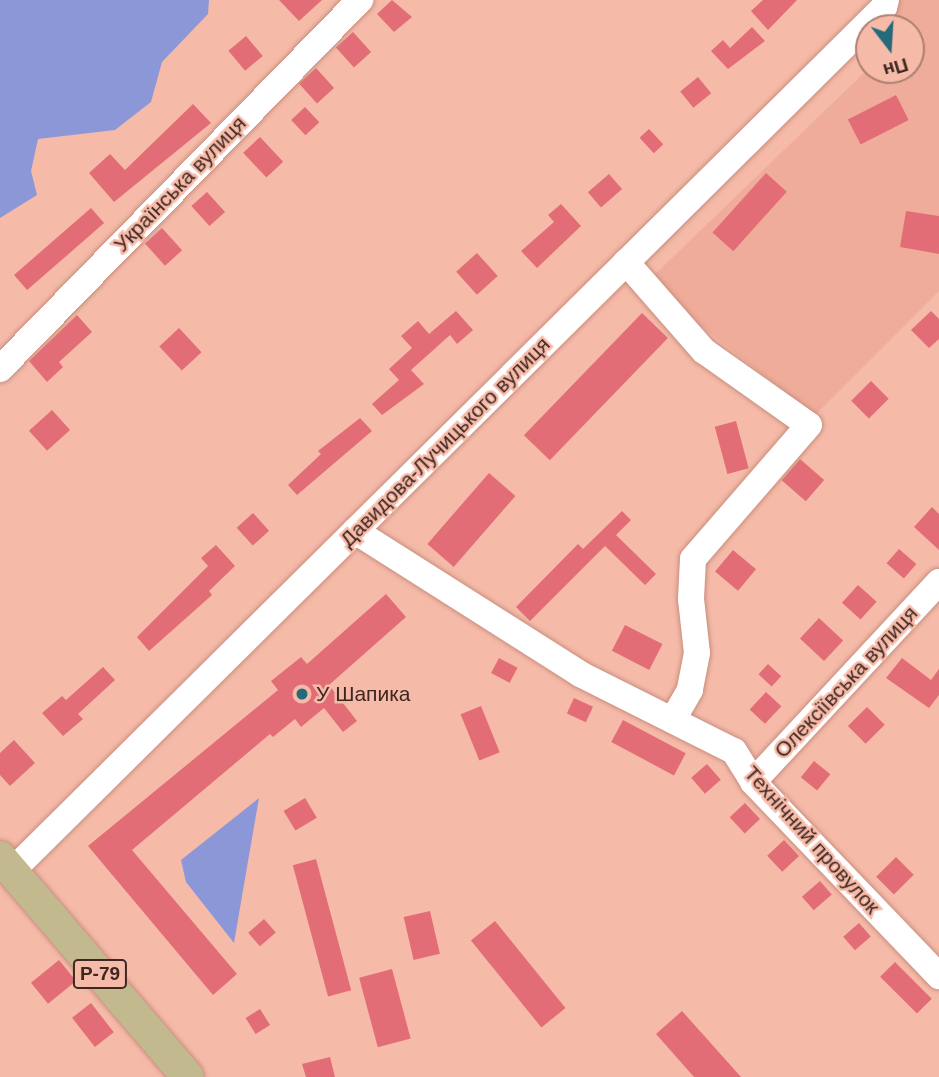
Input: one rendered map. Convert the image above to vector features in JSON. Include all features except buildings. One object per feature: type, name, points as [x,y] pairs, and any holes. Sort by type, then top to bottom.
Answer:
[{"type":"main road","name":"Р-79","points":[[4,869],[188,1077]]},
{"type":"street","name":"Українська вулиця","points":[[0,369],[360,0]]},
{"type":"street","name":"Давидова-Лучицького вулиця","points":[[4,869],[355,531],[884,7],[886,0]]},
{"type":"street","points":[[626,262],[704,351],[809,425],[694,559],[691,599],[697,653],[690,690],[673,720]]},
{"type":"street","name":"Технічний провулок","points":[[355,531],[580,674],[734,751],[753,782],[939,976]]},
{"type":"street","name":"Олексіївська вулиця","points":[[753,782],[939,582]]},
{"type":"shaded area","points":[[0,0],[209,0],[208,14],[162,62],[151,102],[115,130],[38,139],[31,171],[37,195],[0,218]]},
{"type":"shaded area","points":[[897,0],[939,0],[939,291],[815,415],[646,283],[855,81],[855,84],[925,84],[925,14],[892,14]]},
{"type":"shaded area","points":[[259,798],[234,943],[186,882],[181,860]]},
{"type":"place","name":"У Шапика","points":[[302,694]]}]
